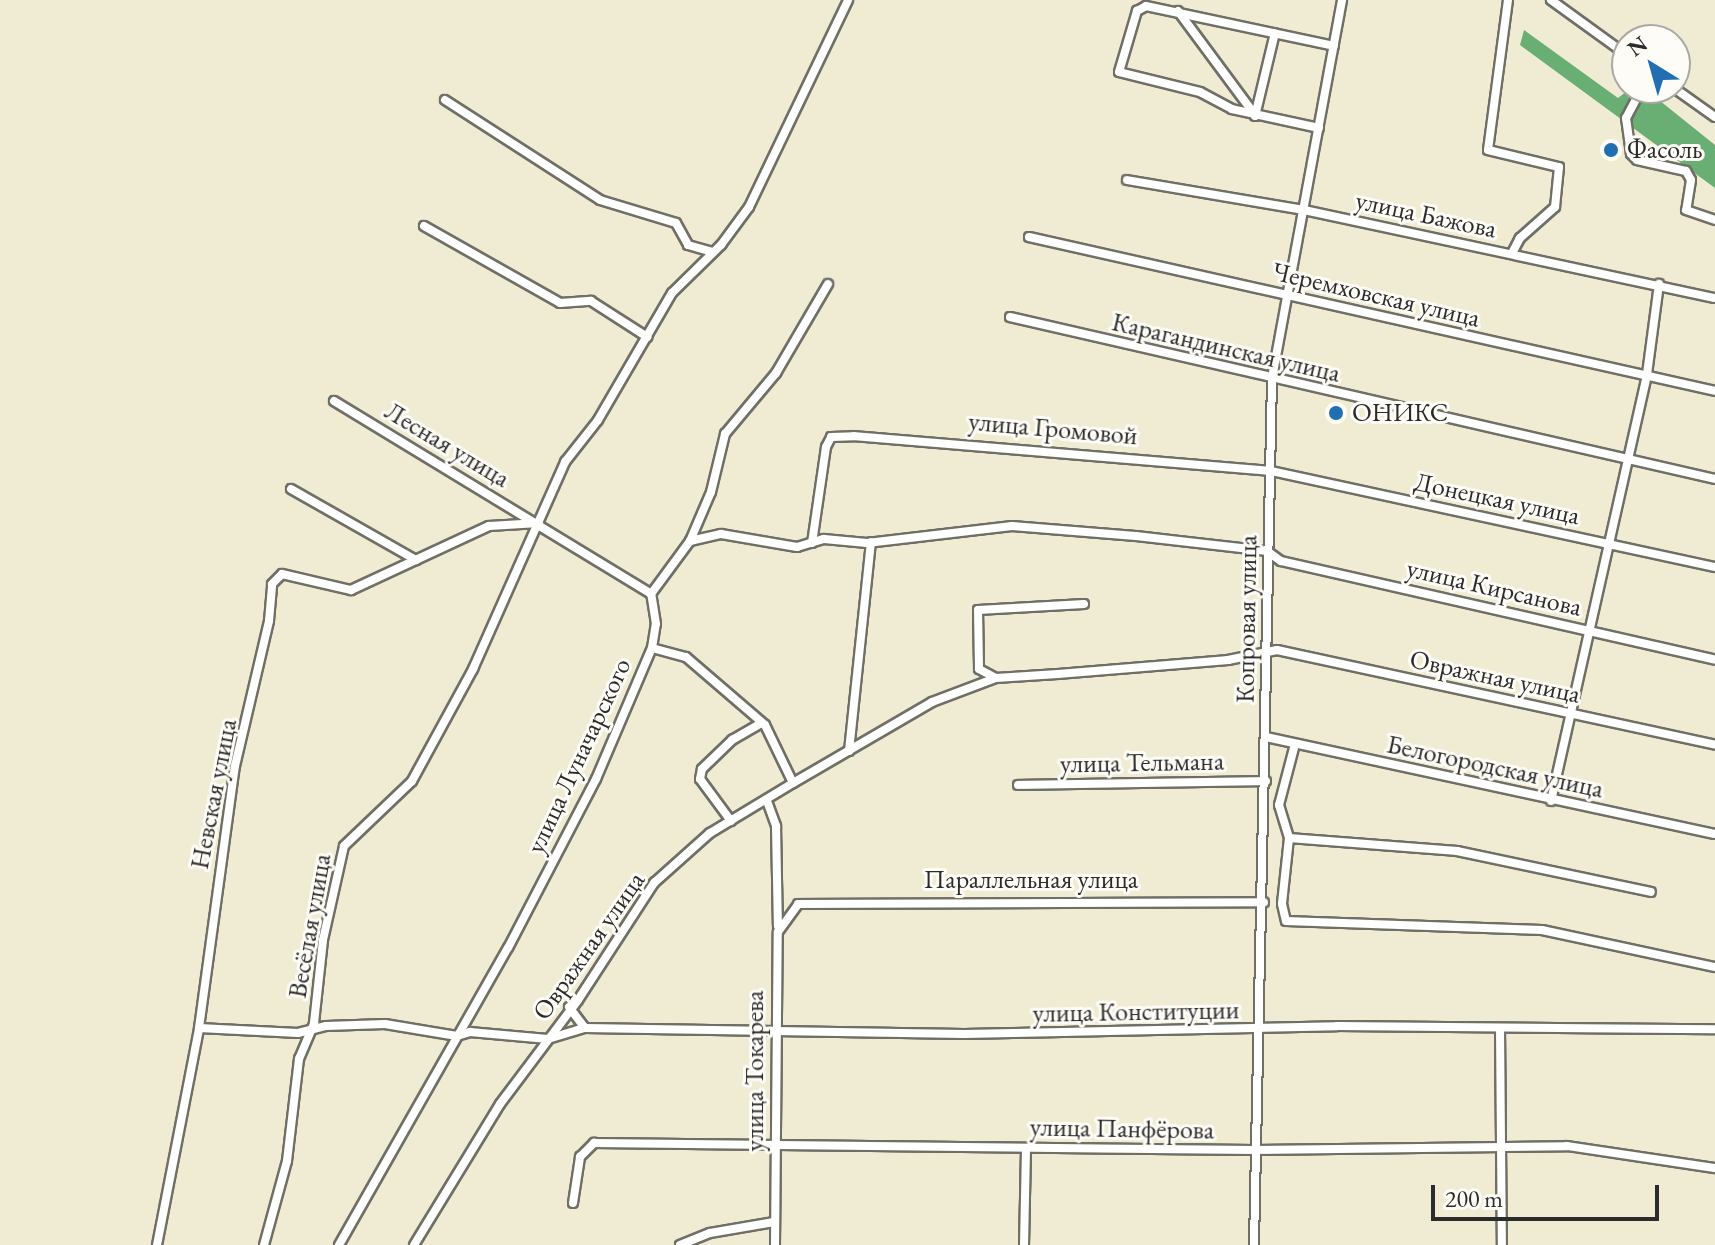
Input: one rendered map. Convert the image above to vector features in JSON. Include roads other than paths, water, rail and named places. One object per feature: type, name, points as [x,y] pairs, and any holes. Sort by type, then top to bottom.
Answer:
[{"type":"street","points":[[291,489],[416,560],[489,526],[539,523],[565,462],[598,420],[672,293],[713,252],[749,207],[848,0]]},
{"type":"street","name":"Копровая улица","points":[[1254,1245],[1264,902],[1265,650],[1272,378],[1342,0]]},
{"type":"street","points":[[1508,0],[1488,150],[1559,167],[1555,207],[1520,238],[1512,253]]},
{"type":"street","points":[[1551,0],[1611,43]]},
{"type":"street","points":[[1319,128],[1255,116],[1200,92],[1119,72],[1137,11],[1146,6],[1334,46]]},
{"type":"street","points":[[1178,11],[1255,116]]},
{"type":"street","points":[[1255,116],[1275,33]]},
{"type":"street","points":[[445,100],[600,200],[676,223],[688,245],[713,252]]},
{"type":"street","points":[[1691,100],[1715,117]]},
{"type":"street","points":[[1633,104],[1626,118],[1631,154],[1637,160],[1686,171],[1691,180],[1686,210],[1715,220]]},
{"type":"street","name":"улица Бажова","points":[[1127,180],[1304,210],[1715,298]]},
{"type":"street","points":[[424,226],[560,303],[591,301],[647,337]]},
{"type":"street","name":"Черемховская улица","points":[[1029,237],[1288,298],[1715,391]]},
{"type":"street","points":[[651,594],[690,541],[711,492],[725,434],[776,373],[828,284]]},
{"type":"street","points":[[1551,801],[1647,374],[1659,284]]},
{"type":"street","name":"Карагандинская улица","points":[[1010,317],[1626,462],[1715,479]]},
{"type":"street","name":"Лесная улица","points":[[334,401],[539,523],[651,594]]},
{"type":"street","name":"улица Громовой","points":[[812,543],[831,437],[938,439],[1271,471]]},
{"type":"street","name":"Донецкая улица","points":[[1271,471],[1715,567]]},
{"type":"street","name":"Весёлая улица","points":[[264,1245],[278,1207],[299,1059],[309,1030],[344,846],[412,781],[473,669],[539,523]]},
{"type":"street","name":"улица Кирсанова","points":[[690,541],[721,534],[777,545],[812,543],[824,539],[869,542],[1012,526],[1267,551],[1281,561],[1715,660]]},
{"type":"street","points":[[849,751],[869,542]]},
{"type":"street","name":"Невская улица","points":[[157,1245],[199,1028],[235,766],[266,637],[272,584],[282,574],[351,590],[416,560]]},
{"type":"street","name":"улица Луначарского","points":[[339,1245],[596,779],[652,648],[656,624],[651,594]]},
{"type":"street","points":[[996,678],[979,669],[978,610],[1084,604]]},
{"type":"street","points":[[652,648],[686,657],[762,723],[793,783]]},
{"type":"street","name":"Овражная улица","points":[[414,1245],[500,1104],[654,883],[699,842],[731,821],[932,702],[996,678],[1228,660],[1265,650],[1715,745]]},
{"type":"street","points":[[731,821],[700,779],[702,769],[732,740],[762,723]]},
{"type":"street","name":"Белогородская улица","points":[[1266,737],[1715,834]]},
{"type":"street","points":[[1295,744],[1279,805],[1289,838],[1283,865],[1286,921],[1542,930],[1715,967]]},
{"type":"street","name":"улица Тельмана","points":[[1018,785],[1266,781]]},
{"type":"street","name":"улица Токарева","points":[[767,801],[779,857],[774,1030],[775,1245]]},
{"type":"street","points":[[1289,838],[1457,851],[1651,892]]},
{"type":"street","name":"Параллельная улица","points":[[778,932],[798,904],[1264,902]]},
{"type":"street","points":[[569,1007],[585,1028]]},
{"type":"street","points":[[199,1028],[309,1030],[385,1024],[457,1036],[470,1032],[548,1039]]},
{"type":"street","name":"улица Конституции","points":[[548,1039],[585,1028],[964,1034],[1715,1029]]},
{"type":"street","points":[[1500,1029],[1502,1245]]},
{"type":"street","name":"улица Панфёрова","points":[[573,1203],[580,1157],[594,1143],[1255,1150],[1567,1146],[1715,1168]]},
{"type":"street","points":[[1024,1245],[1026,1148]]},
{"type":"street","points":[[680,1245],[710,1233],[774,1222]]},
{"type":"place","name":"Фасоль","points":[[1611,150]]},
{"type":"place","name":"ОНИКС","points":[[1336,413]]}]
